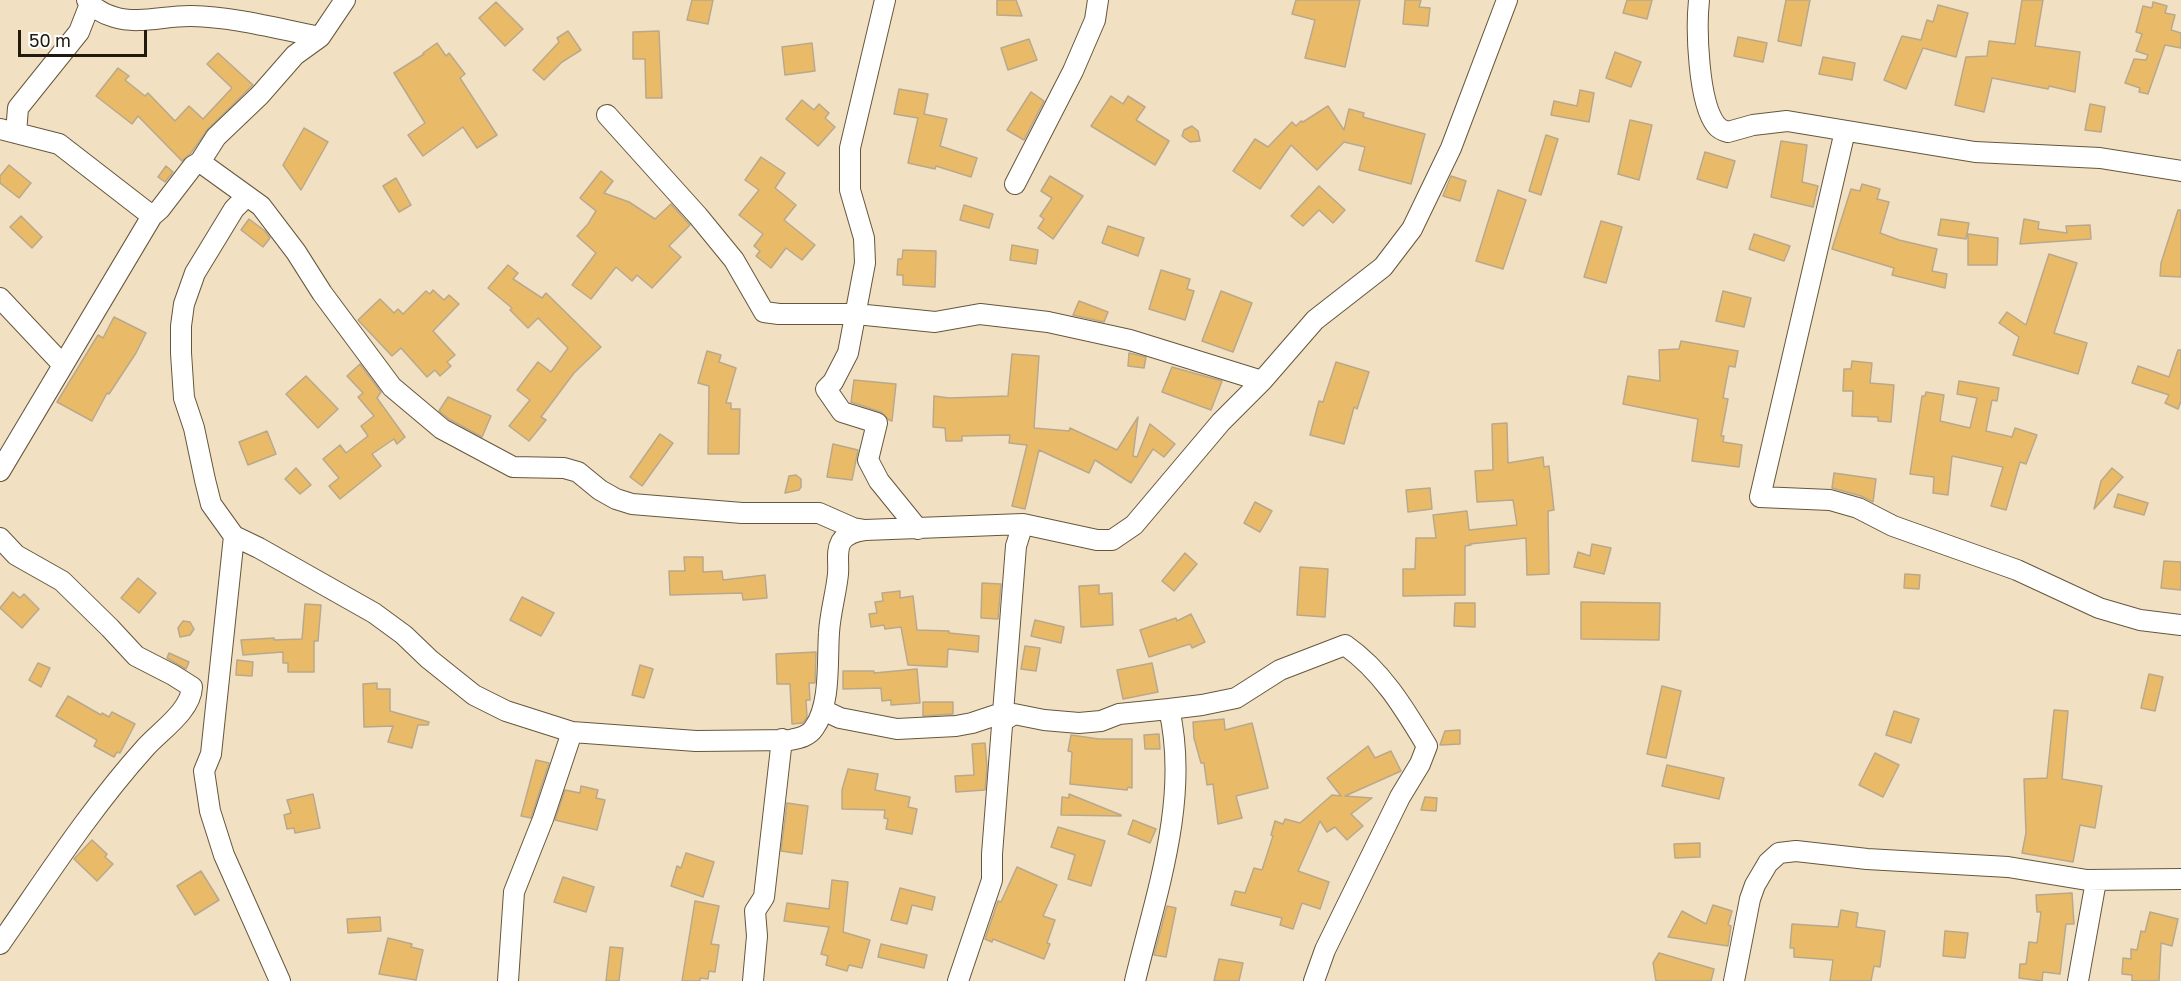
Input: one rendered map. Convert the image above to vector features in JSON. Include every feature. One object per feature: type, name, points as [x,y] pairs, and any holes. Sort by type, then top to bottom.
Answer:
[{"type":"street","points":[[0,471],[152,216],[193,166],[200,162],[216,137],[260,94],[295,55],[320,37],[345,0]]},
{"type":"street","points":[[885,0],[850,148],[850,190],[864,238],[865,263],[848,353],[833,382],[826,389],[842,412],[877,423],[868,460],[879,481],[918,529]]},
{"type":"street","points":[[1015,184],[1073,71],[1095,20],[1098,0]]},
{"type":"street","points":[[247,196],[234,209],[195,273],[184,304],[181,326],[184,398],[194,428],[211,504],[234,536],[374,613],[404,635],[429,660],[474,695],[506,711],[572,732],[696,741],[790,740],[808,734],[814,729],[823,710],[829,662],[829,633],[838,573],[838,549],[842,540],[852,532],[865,530],[1023,524],[1097,540],[1112,540],[1134,525],[1221,422],[1262,381],[1315,320],[1383,267],[1412,229],[1451,148],[1507,0]]},
{"type":"street","points":[[1699,0],[1697,17],[1702,86],[1710,113],[1717,126],[1728,132],[1753,125],[1787,121],[1975,152],[2100,158],[2181,171]]},
{"type":"street","points":[[152,216],[59,144],[8,131],[18,108],[79,32],[88,2],[114,17],[129,20],[190,16],[224,19],[320,37]]},
{"type":"street","points":[[607,115],[698,216],[734,260],[764,312],[856,314],[935,322],[980,315],[1048,322],[1130,340],[1262,381]]},
{"type":"street","points":[[1845,131],[1760,497],[1830,500],[1858,508],[1893,526],[2017,570],[2099,608],[2140,620],[2181,625]]},
{"type":"street","points":[[200,162],[261,206],[392,387],[442,429],[513,467],[564,468],[578,472],[600,490],[616,499],[632,504],[742,513],[767,511],[819,513],[853,528],[865,530]]},
{"type":"street","points":[[0,298],[63,365]]},
{"type":"street","points":[[958,981],[992,880],[992,854],[1016,546],[1023,524]]},
{"type":"street","points":[[234,536],[211,754],[204,771],[210,811],[224,855],[280,981]]},
{"type":"street","points":[[0,538],[16,555],[62,581],[136,656],[192,687],[220,673]]},
{"type":"street","points":[[1003,721],[1014,714],[1044,720],[1080,723],[1101,721],[1119,714],[1169,710],[1236,698],[1280,670],[1345,645],[1374,668],[1402,705],[1427,746],[1330,940],[1314,981]]},
{"type":"street","points":[[0,944],[72,842],[124,774],[186,705],[191,696],[192,687]]},
{"type":"street","points":[[823,710],[840,718],[897,729],[956,726],[996,714],[1003,721]]},
{"type":"street","points":[[1135,981],[1170,829],[1176,765],[1175,741],[1169,710]]},
{"type":"street","points":[[508,981],[514,892],[543,819],[572,732]]},
{"type":"street","points":[[753,981],[757,936],[755,911],[764,897],[782,739]]},
{"type":"street","points":[[1734,981],[1752,892],[1768,863],[1779,853],[1796,851],[1867,860],[2000,867],[2096,881],[2180,873]]},
{"type":"street","points":[[2078,981],[2096,881]]},
{"type":"building","points":[[692,0],[713,0],[708,24],[687,20]]},
{"type":"building","points":[[997,0],[1016,0],[1022,16],[997,15]]},
{"type":"building","points":[[1296,0],[1360,0],[1345,67],[1305,58],[1315,20],[1292,14]]},
{"type":"building","points":[[1405,0],[1421,0],[1419,7],[1430,8],[1428,26],[1403,24]]},
{"type":"building","points":[[1627,0],[1652,0],[1647,19],[1623,13]]},
{"type":"building","points":[[1786,0],[1810,0],[1801,46],[1778,41]]},
{"type":"building","points":[[2022,0],[2043,0],[2035,46],[2080,52],[2075,92],[1992,78],[1984,112],[1955,105],[1966,57],[1987,56],[1989,41],[2015,44]]},
{"type":"building","points":[[496,2],[523,29],[505,46],[479,18]]},
{"type":"building","points":[[2153,2],[2167,6],[2165,13],[2175,15],[2171,30],[2181,33],[2181,48],[2165,45],[2148,94],[2139,92],[2140,88],[2125,83],[2134,59],[2146,60],[2148,55],[2136,51],[2142,34],[2136,32],[2143,6],[2152,8]]},
{"type":"building","points":[[1938,5],[1968,13],[1956,57],[1923,48],[1906,89],[1884,80],[1902,36],[1921,40],[1927,20],[1933,22]]},
{"type":"building","points":[[568,31],[581,50],[562,62],[544,80],[533,70],[559,42],[557,38]]},
{"type":"building","points":[[659,31],[662,98],[646,98],[645,59],[633,59],[633,32]]},
{"type":"building","points":[[1738,37],[1767,43],[1763,62],[1734,56]]},
{"type":"building","points":[[1029,39],[1037,60],[1008,70],[1001,48]]},
{"type":"building","points":[[437,43],[446,56],[449,53],[465,74],[460,78],[497,135],[477,148],[463,127],[423,156],[408,135],[425,123],[394,73]]},
{"type":"building","points":[[812,43],[815,71],[785,75],[782,47]]},
{"type":"building","points":[[1615,52],[1641,62],[1631,87],[1606,78]]},
{"type":"building","points":[[218,53],[253,85],[208,129],[191,153],[182,161],[138,116],[132,124],[96,96],[118,68],[129,76],[125,80],[145,96],[148,93],[175,121],[189,106],[203,119],[232,88],[207,64]]},
{"type":"building","points":[[1823,57],[1855,63],[1852,80],[1819,74]]},
{"type":"building","points":[[899,89],[928,94],[924,114],[947,119],[940,146],[977,158],[971,177],[936,166],[935,169],[908,163],[918,118],[894,114]]},
{"type":"building","points":[[1580,90],[1594,93],[1589,122],[1551,115],[1554,101],[1577,106]]},
{"type":"building","points":[[1031,92],[1044,101],[1024,140],[1007,130]]},
{"type":"building","points":[[1111,96],[1123,104],[1128,96],[1145,107],[1136,120],[1169,141],[1155,165],[1091,126]]},
{"type":"building","points":[[802,100],[814,110],[819,104],[829,113],[825,118],[835,127],[818,146],[786,119]]},
{"type":"building","points":[[2090,104],[2105,107],[2101,132],[2085,130]]},
{"type":"building","points":[[1328,106],[1344,130],[1349,109],[1364,113],[1363,117],[1425,134],[1411,184],[1359,170],[1365,147],[1344,142],[1317,170],[1291,145],[1260,189],[1233,171],[1255,139],[1268,147],[1292,122],[1296,126]]},
{"type":"building","points":[[1630,120],[1652,125],[1639,180],[1618,174]]},
{"type":"building","points":[[1192,126],[1198,131],[1200,141],[1190,142],[1182,136],[1184,130]]},
{"type":"building","points":[[304,128],[328,142],[301,190],[283,165]]},
{"type":"building","points":[[1546,135],[1558,139],[1541,195],[1529,191]]},
{"type":"building","points":[[1781,141],[1807,145],[1802,182],[1818,186],[1813,207],[1771,197]]},
{"type":"building","points":[[1705,152],[1735,161],[1727,188],[1697,179]]},
{"type":"building","points":[[761,157],[785,173],[775,188],[796,205],[784,220],[815,245],[802,260],[786,248],[771,268],[756,256],[760,251],[754,246],[763,234],[739,215],[759,190],[745,180]]},
{"type":"building","points":[[9,165],[31,183],[19,198],[0,183],[0,176]]},
{"type":"building","points":[[166,166],[173,172],[165,182],[158,177]]},
{"type":"building","points":[[601,171],[613,181],[604,193],[629,202],[655,219],[671,204],[690,225],[669,246],[681,257],[652,288],[637,275],[632,281],[616,267],[591,299],[572,285],[596,253],[577,236],[596,211],[580,198]]},
{"type":"building","points":[[1050,176],[1083,196],[1053,239],[1038,228],[1044,219],[1040,216],[1052,198],[1041,191]]},
{"type":"building","points":[[1451,176],[1466,181],[1460,201],[1443,196]]},
{"type":"building","points":[[396,178],[411,205],[399,212],[383,186]]},
{"type":"building","points":[[1862,184],[1880,189],[1877,199],[1889,202],[1880,233],[1937,249],[1932,271],[1947,274],[1945,288],[1892,275],[1894,268],[1832,249],[1851,189],[1860,191]]},
{"type":"building","points":[[1319,186],[1345,210],[1333,223],[1319,210],[1303,226],[1291,216]]},
{"type":"building","points":[[1498,190],[1526,200],[1503,269],[1476,261]]},
{"type":"building","points":[[964,205],[993,214],[989,228],[960,220]]},
{"type":"building","points":[[2178,210],[2181,210],[2181,277],[2160,276],[2161,263]]},
{"type":"building","points":[[21,216],[42,237],[32,248],[10,227]]},
{"type":"building","points":[[249,219],[265,231],[270,238],[263,247],[241,230]]},
{"type":"building","points":[[1941,219],[1969,223],[1966,239],[1938,235]]},
{"type":"building","points":[[2024,219],[2039,222],[2038,229],[2067,233],[2066,226],[2090,225],[2091,239],[2020,244]]},
{"type":"building","points":[[1601,221],[1622,227],[1606,283],[1584,277]]},
{"type":"building","points":[[1108,226],[1144,238],[1138,256],[1102,243]]},
{"type":"building","points":[[1754,234],[1790,246],[1784,261],[1749,249]]},
{"type":"building","points":[[1968,234],[1998,238],[1997,265],[1968,265]]},
{"type":"building","points":[[1012,245],[1038,250],[1036,264],[1010,260]]},
{"type":"building","points":[[903,250],[936,251],[935,287],[903,285],[903,275],[897,275],[898,259],[902,259]]},
{"type":"building","points":[[2049,254],[2077,263],[2054,333],[2087,343],[2078,374],[2013,355],[2019,337],[1999,323],[2007,312],[2026,325]]},
{"type":"building","points":[[508,265],[518,273],[513,279],[542,298],[546,293],[601,347],[574,373],[541,417],[546,420],[529,441],[509,426],[530,400],[517,390],[538,362],[551,372],[568,348],[538,318],[528,328],[510,310],[512,308],[488,288]]},
{"type":"building","points":[[1161,270],[1190,279],[1187,289],[1194,291],[1185,320],[1149,309]]},
{"type":"building","points":[[433,290],[444,300],[449,295],[459,304],[433,331],[455,355],[447,362],[451,366],[440,376],[435,370],[427,377],[401,348],[392,356],[358,320],[380,299],[394,313],[398,309],[403,314],[426,291],[430,294]]},
{"type":"building","points":[[1221,291],[1252,303],[1233,352],[1202,341]]},
{"type":"building","points":[[1723,291],[1751,298],[1744,327],[1716,321]]},
{"type":"building","points":[[1079,301],[1108,312],[1104,322],[1073,315]]},
{"type":"building","points":[[114,317],[146,333],[136,353],[109,394],[107,393],[92,421],[57,402],[98,335],[103,338]]},
{"type":"building","points":[[1681,341],[1738,351],[1735,367],[1729,366],[1723,398],[1728,399],[1721,436],[1724,436],[1723,442],[1742,445],[1739,467],[1692,461],[1698,419],[1623,404],[1628,376],[1660,381],[1659,350],[1679,349]]},
{"type":"building","points":[[2178,350],[2181,350],[2181,401],[2178,409],[2165,403],[2169,395],[2132,383],[2138,366],[2169,377]]},
{"type":"building","points":[[707,351],[721,355],[719,362],[736,368],[726,403],[731,403],[731,409],[740,409],[739,454],[708,454],[709,386],[698,383]]},
{"type":"building","points":[[1129,353],[1146,357],[1144,368],[1128,366]]},
{"type":"building","points":[[1012,354],[1039,356],[1034,428],[1069,431],[1070,428],[1117,450],[1138,417],[1133,456],[1137,457],[1150,424],[1175,444],[1164,457],[1153,449],[1131,483],[1095,460],[1089,473],[1039,450],[1025,509],[1012,506],[1027,445],[1009,443],[1010,435],[962,436],[962,441],[946,441],[945,428],[933,427],[934,396],[949,398],[1008,396]]},
{"type":"building","points":[[1852,361],[1872,363],[1870,383],[1894,385],[1891,422],[1878,421],[1878,417],[1852,416],[1853,391],[1843,391],[1844,369],[1851,369]]},
{"type":"building","points":[[1336,362],[1369,372],[1357,409],[1354,407],[1344,444],[1310,435],[1319,401],[1323,402]]},
{"type":"building","points":[[360,364],[381,392],[377,398],[405,437],[397,444],[394,439],[372,454],[381,466],[340,499],[329,486],[339,478],[323,459],[340,445],[346,453],[368,436],[361,426],[374,416],[358,397],[363,393],[347,376]]},
{"type":"building","points":[[1172,367],[1222,381],[1211,410],[1162,392]]},
{"type":"building","points":[[306,376],[338,409],[318,428],[286,394]]},
{"type":"building","points":[[854,380],[896,384],[892,421],[881,412],[851,402]]},
{"type":"building","points":[[1959,381],[1999,388],[1997,401],[1992,400],[1986,431],[2012,437],[2015,428],[2037,435],[2026,464],[2020,462],[2006,510],[1991,506],[2003,467],[1952,456],[1948,495],[1933,493],[1934,477],[1910,474],[1922,396],[1925,396],[1926,392],[1944,395],[1940,421],[1970,428],[1977,398],[1957,394]]},
{"type":"building","points":[[448,397],[491,416],[482,437],[439,411]]},
{"type":"building","points":[[1507,423],[1508,463],[1543,457],[1544,467],[1549,466],[1554,510],[1548,511],[1549,574],[1527,575],[1526,538],[1470,544],[1465,546],[1465,595],[1403,596],[1403,569],[1415,569],[1416,538],[1436,538],[1433,515],[1467,511],[1469,530],[1517,525],[1513,500],[1477,502],[1475,471],[1493,470],[1492,424]]},
{"type":"building","points":[[267,431],[276,454],[248,465],[239,442]]},
{"type":"building","points":[[660,434],[673,443],[642,486],[630,477]]},
{"type":"building","points":[[833,444],[858,450],[852,480],[827,477]]},
{"type":"building","points":[[296,468],[311,485],[300,494],[285,479]]},
{"type":"building","points":[[2112,468],[2123,477],[2094,509],[2101,481]]},
{"type":"building","points":[[1834,473],[1876,479],[1873,502],[1861,496],[1832,488]]},
{"type":"building","points":[[796,475],[801,479],[801,487],[799,490],[785,493],[789,476]]},
{"type":"building","points":[[1430,488],[1432,509],[1408,512],[1406,490]]},
{"type":"building","points":[[2118,494],[2148,503],[2144,515],[2114,507]]},
{"type":"building","points":[[1255,502],[1272,511],[1260,532],[1244,523]]},
{"type":"building","points":[[1592,544],[1611,548],[1604,574],[1574,567],[1578,552],[1590,556]]},
{"type":"building","points":[[1185,553],[1197,564],[1174,591],[1162,581]]},
{"type":"building","points":[[684,557],[703,557],[703,572],[722,571],[723,580],[765,575],[767,598],[743,600],[742,593],[670,595],[669,571],[685,571]]},
{"type":"building","points":[[2164,561],[2181,562],[2181,590],[2161,588]]},
{"type":"building","points":[[1300,567],[1328,569],[1325,617],[1297,615]]},
{"type":"building","points":[[1905,574],[1920,575],[1919,589],[1904,588]]},
{"type":"building","points":[[138,578],[156,593],[139,613],[121,598]]},
{"type":"building","points":[[982,583],[1001,584],[998,619],[981,618]]},
{"type":"building","points":[[1099,585],[1099,594],[1112,593],[1113,625],[1081,627],[1079,586]]},
{"type":"building","points":[[900,591],[900,598],[913,596],[917,630],[949,631],[949,633],[979,636],[978,652],[948,649],[947,667],[908,665],[901,627],[885,629],[884,625],[871,627],[869,614],[877,613],[875,602],[883,601],[882,593]]},
{"type":"building","points":[[13,592],[20,598],[24,594],[39,609],[22,628],[0,608]]},
{"type":"building","points":[[522,597],[554,613],[541,636],[510,620]]},
{"type":"building","points":[[1581,602],[1660,603],[1659,640],[1581,639]]},
{"type":"building","points":[[1455,603],[1475,603],[1475,627],[1454,626]]},
{"type":"building","points":[[305,604],[321,605],[318,641],[314,641],[314,672],[288,672],[288,663],[283,663],[283,652],[243,655],[241,640],[302,639]]},
{"type":"building","points":[[1191,614],[1205,642],[1192,648],[1190,644],[1149,657],[1140,630],[1176,618],[1177,621]]},
{"type":"building","points":[[1035,620],[1064,627],[1061,643],[1031,636]]},
{"type":"building","points":[[183,621],[190,622],[194,629],[190,635],[180,637],[178,628]]},
{"type":"building","points":[[1025,646],[1040,648],[1036,671],[1021,669]]},
{"type":"building","points":[[816,652],[815,683],[809,683],[810,700],[806,700],[807,717],[803,723],[792,724],[790,684],[777,684],[776,654]]},
{"type":"building","points":[[169,653],[189,662],[186,669],[167,658]]},
{"type":"building","points":[[237,660],[253,662],[252,676],[236,675]]},
{"type":"building","points":[[38,663],[50,668],[41,687],[29,680]]},
{"type":"building","points":[[1152,663],[1158,692],[1123,699],[1117,670]]},
{"type":"building","points":[[640,665],[653,669],[644,698],[632,695]]},
{"type":"building","points":[[917,669],[920,703],[891,705],[891,700],[882,701],[881,688],[843,689],[843,671],[874,671],[874,673]]},
{"type":"building","points":[[2149,674],[2163,677],[2155,711],[2141,708]]},
{"type":"building","points":[[377,683],[377,689],[390,689],[390,711],[429,722],[428,725],[418,725],[412,748],[388,742],[393,726],[364,727],[363,684]]},
{"type":"building","points":[[1662,686],[1681,691],[1666,758],[1647,754]]},
{"type":"building","points":[[68,696],[101,715],[102,713],[109,717],[112,712],[135,724],[120,753],[117,752],[114,757],[94,746],[97,740],[56,716]]},
{"type":"building","points":[[923,702],[953,702],[953,714],[923,716]]},
{"type":"building","points":[[2054,710],[2068,711],[2062,779],[2102,786],[2095,828],[2080,825],[2073,862],[2022,853],[2026,833],[2024,779],[2047,778]]},
{"type":"building","points":[[1894,711],[1919,719],[1911,743],[1886,735]]},
{"type":"building","points":[[1224,719],[1225,730],[1252,723],[1268,788],[1236,796],[1242,818],[1218,824],[1213,784],[1207,785],[1204,763],[1201,763],[1194,738],[1193,722]]},
{"type":"building","points":[[1460,730],[1460,744],[1440,745],[1445,731]]},
{"type":"building","points":[[1159,734],[1160,749],[1145,749],[1144,735]]},
{"type":"building","points":[[1071,735],[1099,739],[1132,739],[1132,788],[1128,787],[1127,790],[1070,784],[1072,752],[1068,751]]},
{"type":"building","points":[[985,743],[987,767],[985,790],[956,792],[955,776],[974,775],[972,744]]},
{"type":"building","points":[[1368,746],[1375,758],[1391,751],[1401,771],[1345,796],[1372,798],[1351,814],[1363,826],[1347,840],[1335,827],[1327,832],[1320,821],[1298,871],[1329,882],[1320,909],[1302,903],[1293,929],[1280,925],[1282,918],[1231,905],[1235,891],[1245,893],[1254,868],[1262,870],[1273,836],[1271,835],[1275,821],[1283,824],[1285,819],[1300,823],[1332,795],[1341,796],[1327,778]]},
{"type":"building","points":[[1875,753],[1899,765],[1883,797],[1859,785]]},
{"type":"building","points":[[536,760],[549,763],[531,818],[521,816]]},
{"type":"building","points":[[1667,765],[1724,778],[1719,799],[1662,786]]},
{"type":"building","points":[[848,769],[878,774],[875,790],[910,797],[908,807],[917,809],[912,834],[886,829],[888,819],[884,818],[885,810],[842,809],[842,790]]},
{"type":"building","points":[[581,786],[598,790],[596,798],[605,800],[597,830],[555,820],[565,790],[580,793]]},
{"type":"building","points":[[313,794],[320,828],[295,833],[294,828],[287,829],[284,815],[291,813],[287,800]]},
{"type":"building","points":[[1069,794],[1121,816],[1061,815],[1062,797],[1069,798]]},
{"type":"building","points":[[1425,797],[1437,798],[1436,811],[1421,810]]},
{"type":"building","points":[[787,803],[808,806],[802,854],[781,851]]},
{"type":"building","points":[[1133,820],[1156,829],[1150,843],[1128,834]]},
{"type":"building","points":[[1058,827],[1105,841],[1091,886],[1068,879],[1075,855],[1051,847]]},
{"type":"building","points":[[92,840],[107,854],[105,857],[113,864],[97,881],[74,859]]},
{"type":"building","points":[[1700,843],[1700,857],[1675,858],[1674,844]]},
{"type":"building","points":[[686,853],[714,862],[703,897],[671,886],[677,866],[681,868]]},
{"type":"building","points":[[1017,867],[1057,885],[1043,916],[1055,920],[1044,959],[993,939],[992,942],[985,939],[998,901],[1001,902]]},
{"type":"building","points":[[201,871],[219,900],[195,915],[177,886]]},
{"type":"building","points":[[563,877],[594,887],[586,912],[554,902]]},
{"type":"building","points":[[832,880],[848,882],[843,932],[870,940],[862,968],[849,965],[847,971],[826,965],[828,956],[821,954],[829,927],[784,921],[787,903],[829,909]]},
{"type":"building","points":[[900,888],[935,897],[932,910],[912,905],[907,924],[891,920]]},
{"type":"building","points":[[2072,893],[2074,924],[2066,924],[2060,974],[2043,972],[2042,981],[2019,978],[2020,964],[2026,964],[2029,942],[2037,943],[2041,912],[2037,912],[2036,895]]},
{"type":"building","points":[[695,901],[719,906],[711,944],[719,945],[715,972],[709,971],[708,979],[682,981]]},
{"type":"building","points":[[1713,905],[1732,911],[1728,925],[1731,926],[1728,946],[1668,937],[1682,911],[1706,924]]},
{"type":"building","points":[[1167,906],[1176,908],[1166,957],[1154,955]]},
{"type":"building","points":[[1841,910],[1858,913],[1856,927],[1885,931],[1880,967],[1874,966],[1871,981],[1830,981],[1833,960],[1794,957],[1794,948],[1790,948],[1792,924],[1838,927]]},
{"type":"building","points":[[2150,912],[2178,919],[2172,946],[2161,943],[2159,981],[2132,981],[2132,975],[2122,974],[2123,958],[2131,959],[2131,949],[2137,950],[2141,931],[2145,932]]},
{"type":"building","points":[[380,917],[381,931],[348,933],[347,919]]},
{"type":"building","points":[[1945,931],[1968,933],[1965,958],[1943,956]]},
{"type":"building","points":[[388,938],[412,944],[411,947],[423,950],[416,980],[379,974]]},
{"type":"building","points":[[881,944],[927,955],[924,968],[878,957]]},
{"type":"building","points":[[610,947],[623,948],[619,981],[606,981]]},
{"type":"building","points":[[1659,953],[1714,969],[1711,981],[1656,981],[1653,963]]},
{"type":"building","points":[[1219,959],[1243,963],[1239,981],[1214,981]]}]
